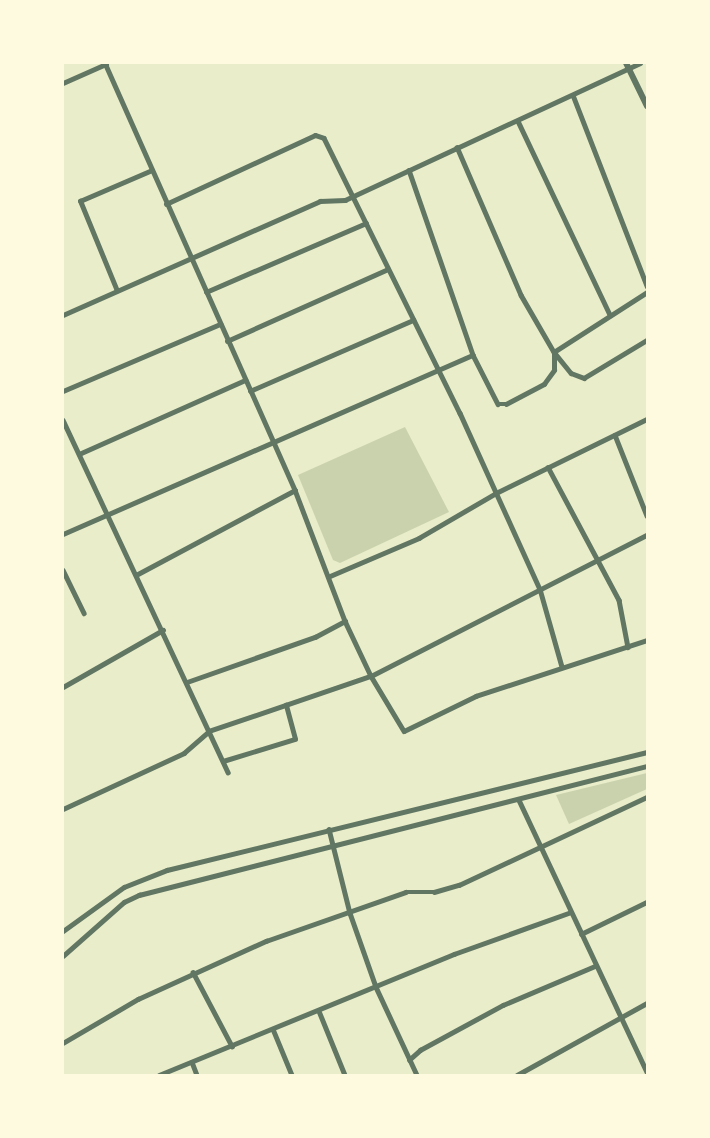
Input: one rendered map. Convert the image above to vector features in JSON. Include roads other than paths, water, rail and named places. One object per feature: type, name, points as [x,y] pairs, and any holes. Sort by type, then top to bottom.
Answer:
[{"type":"street","points":[[63,315],[320,201],[333,203],[353,196],[573,95],[627,66],[640,63]]},
{"type":"street","points":[[63,82],[105,64],[295,490],[330,576],[345,621],[371,676],[404,731],[476,696],[647,640]]},
{"type":"street","points":[[627,66],[647,106]]},
{"type":"street","points":[[573,95],[647,286]]},
{"type":"street","points":[[518,121],[610,315]]},
{"type":"street","points":[[166,204],[315,135],[324,138],[438,371],[540,589],[562,667]]},
{"type":"street","points":[[457,147],[521,295],[554,352],[572,374],[584,378],[647,340]]},
{"type":"street","points":[[117,291],[80,201],[152,170]]},
{"type":"street","points":[[409,170],[473,355],[498,404],[506,404],[544,384],[554,370],[554,352]]},
{"type":"street","points":[[206,292],[366,224]]},
{"type":"street","points":[[227,341],[388,269]]},
{"type":"street","points":[[554,352],[647,292]]},
{"type":"street","points":[[250,391],[413,320]]},
{"type":"street","points":[[63,391],[220,324]]},
{"type":"street","points":[[63,534],[473,355]]},
{"type":"street","points":[[79,454],[245,380]]},
{"type":"street","points":[[330,576],[419,538],[496,494],[647,419]]},
{"type":"street","points":[[63,420],[228,772]]},
{"type":"street","points":[[615,435],[647,516]]},
{"type":"street","points":[[548,467],[600,558],[619,600],[628,647]]},
{"type":"street","points":[[136,575],[295,490]]},
{"type":"street","points":[[63,809],[184,753],[209,731],[371,676],[647,534]]},
{"type":"street","points":[[63,570],[84,613]]},
{"type":"street","points":[[187,682],[315,637],[345,621]]},
{"type":"street","points":[[63,687],[163,630]]},
{"type":"street","points":[[223,761],[292,742],[296,734],[286,705]]},
{"type":"street","points":[[63,931],[124,887],[167,870],[647,752]]},
{"type":"street","points":[[63,956],[131,898],[333,844],[519,800],[647,766]]},
{"type":"street","points":[[63,1043],[193,972],[406,892],[434,892],[459,885],[647,797]]},
{"type":"street","points":[[519,800],[595,966],[647,1072]]},
{"type":"street","points":[[423,808],[426,822]]},
{"type":"street","points":[[329,829],[350,913],[376,987],[417,1075]]},
{"type":"street","points":[[124,887],[131,898]]},
{"type":"street","points":[[581,934],[647,902]]},
{"type":"street","points":[[159,1075],[376,987],[571,912]]},
{"type":"street","points":[[409,1060],[420,1050],[503,1005],[595,966]]},
{"type":"street","points":[[193,972],[232,1046]]},
{"type":"street","points":[[517,1075],[619,1016],[647,1003]]},
{"type":"street","points":[[319,1011],[345,1074],[336,1075]]},
{"type":"street","points":[[273,1029],[292,1075]]},
{"type":"street","points":[[192,1062],[197,1075]]}]
